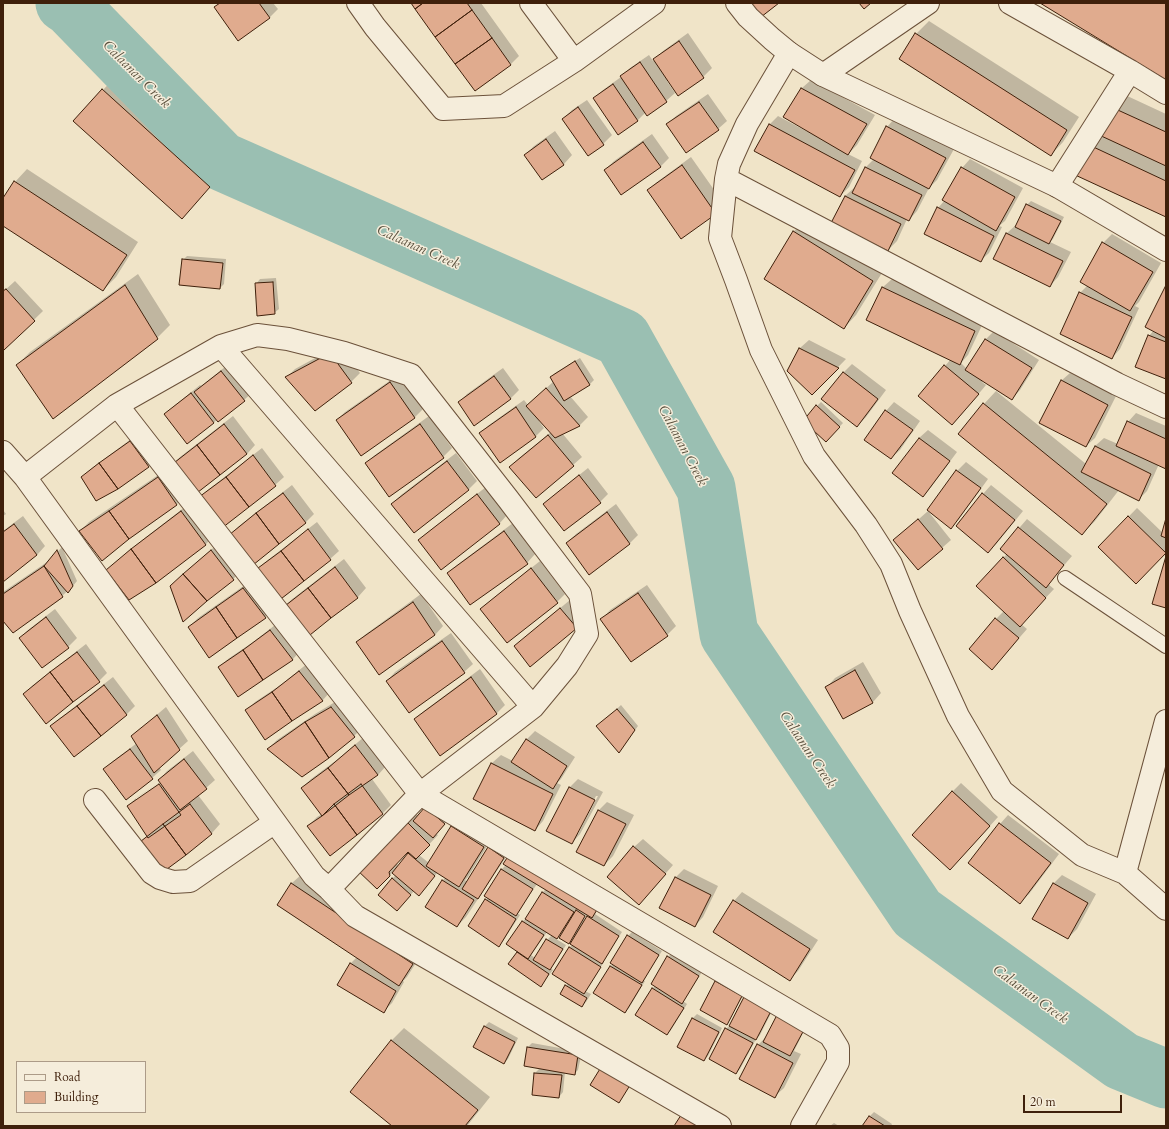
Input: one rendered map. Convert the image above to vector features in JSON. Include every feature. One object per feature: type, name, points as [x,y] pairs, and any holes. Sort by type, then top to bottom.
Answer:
[{"type":"street","points":[[358,3],[375,27],[443,109],[504,106],[574,61],[654,3]]},
{"type":"street","points":[[531,3],[574,61]]},
{"type":"street","points":[[737,3],[748,16],[789,53],[823,76],[1057,186],[1166,250]]},
{"type":"street","points":[[823,76],[928,3]]},
{"type":"street","points":[[1010,3],[1166,93]]},
{"type":"street","points":[[789,53],[747,124],[729,164],[720,238],[761,350],[814,456],[866,525],[891,564],[910,611],[958,716],[1002,791],[1082,856],[1126,873],[1166,909]]},
{"type":"street","points":[[1057,186],[1130,71]]},
{"type":"street","points":[[726,179],[1103,377],[1166,407]]},
{"type":"street","points":[[25,477],[117,405],[221,346],[257,335],[288,339],[344,353],[411,375],[580,594],[587,634],[568,666],[533,708],[420,794],[329,889]]},
{"type":"street","points":[[221,346],[533,708]]},
{"type":"street","points":[[117,405],[420,794],[830,1035],[838,1048],[838,1062],[802,1126]]},
{"type":"street","points":[[3,452],[25,477],[314,876],[355,916],[720,1126]]},
{"type":"street","points":[[1126,873],[1166,721]]},
{"type":"street","points":[[95,800],[152,873],[160,878],[173,882],[190,881],[275,822]]},
{"type":"lane","points":[[1065,578],[1166,646]]},
{"type":"building","points":[[220,3],[259,3],[270,18],[238,41],[214,7]]},
{"type":"building","points":[[411,3],[423,3],[415,9]]},
{"type":"building","points":[[423,3],[467,3],[472,10],[435,37],[415,9]]},
{"type":"building","points":[[750,3],[779,3],[761,17]]},
{"type":"building","points":[[859,3],[871,3],[864,9]]},
{"type":"building","points":[[1040,3],[1166,3],[1166,80]]},
{"type":"building","points":[[472,10],[492,38],[455,64],[435,37]]},
{"type":"building","points":[[915,33],[1067,130],[1051,156],[899,59]]},
{"type":"building","points":[[492,38],[511,65],[475,91],[455,64]]},
{"type":"building","points":[[679,41],[704,78],[678,96],[653,59]]},
{"type":"building","points":[[640,62],[667,102],[647,116],[620,76]]},
{"type":"building","points":[[613,84],[638,121],[618,135],[593,98]]},
{"type":"building","points":[[801,88],[867,124],[848,155],[783,117]]},
{"type":"building","points":[[102,89],[210,187],[182,219],[73,121]]},
{"type":"building","points":[[699,102],[719,130],[686,153],[666,124]]},
{"type":"building","points":[[1109,106],[1166,132],[1166,166],[1097,134]]},
{"type":"building","points":[[578,107],[604,145],[588,156],[562,119]]},
{"type":"building","points":[[769,124],[855,170],[840,197],[754,151]]},
{"type":"building","points":[[886,126],[946,158],[929,189],[870,158]]},
{"type":"building","points":[[546,139],[564,165],[542,180],[524,155]]},
{"type":"building","points":[[643,142],[661,167],[621,195],[604,170]]},
{"type":"building","points":[[1087,144],[1166,181],[1166,217],[1073,174]]},
{"type":"building","points":[[682,165],[716,214],[681,239],[647,190]]},
{"type":"building","points":[[865,167],[922,195],[909,221],[852,193]]},
{"type":"building","points":[[961,167],[1015,197],[996,231],[942,200]]},
{"type":"building","points":[[14,181],[127,255],[103,291],[3,226],[3,198]]},
{"type":"building","points":[[845,196],[901,224],[888,251],[831,223]]},
{"type":"building","points":[[1026,204],[1061,221],[1049,244],[1015,227]]},
{"type":"building","points":[[937,207],[994,236],[981,262],[924,234]]},
{"type":"building","points":[[793,231],[873,281],[844,329],[764,279]]},
{"type":"building","points":[[1006,233],[1063,261],[1050,287],[993,259]]},
{"type":"building","points":[[1102,242],[1153,272],[1130,311],[1080,282]]},
{"type":"building","points":[[182,259],[223,263],[220,289],[179,285]]},
{"type":"building","points":[[273,282],[275,314],[257,316],[255,283]]},
{"type":"building","points":[[125,285],[158,339],[53,419],[16,365]]},
{"type":"building","points":[[1166,285],[1166,338],[1145,327]]},
{"type":"building","points":[[882,287],[975,331],[960,365],[866,320]]},
{"type":"building","points":[[6,289],[35,321],[4,350],[3,291]]},
{"type":"building","points":[[1079,292],[1132,317],[1112,359],[1060,334]]},
{"type":"building","points":[[1148,335],[1166,342],[1166,379],[1135,367]]},
{"type":"building","points":[[985,339],[1032,368],[1012,400],[965,370]]},
{"type":"building","points":[[799,348],[839,368],[812,395],[787,371]]},
{"type":"building","points":[[330,353],[352,383],[315,411],[285,377]]},
{"type":"building","points":[[575,361],[590,385],[564,401],[550,377]]},
{"type":"building","points":[[944,365],[979,394],[952,425],[918,396]]},
{"type":"building","points":[[221,371],[245,401],[218,422],[194,392]]},
{"type":"building","points":[[843,372],[878,399],[857,427],[821,399]]},
{"type":"building","points":[[494,376],[511,399],[474,426],[458,402]]},
{"type":"building","points":[[1061,380],[1108,405],[1086,447],[1039,423]]},
{"type":"building","points":[[390,382],[415,418],[361,456],[336,420]]},
{"type":"building","points":[[546,388],[580,426],[555,438],[526,406]]},
{"type":"building","points":[[191,393],[214,423],[187,444],[164,414]]},
{"type":"building","points":[[983,403],[1107,504],[1082,535],[958,434]]},
{"type":"building","points":[[816,405],[840,427],[826,442],[803,421]]},
{"type":"building","points":[[516,407],[536,437],[500,463],[479,433]]},
{"type":"building","points":[[885,410],[913,430],[891,459],[864,440]]},
{"type":"building","points":[[1127,421],[1166,439],[1166,469],[1116,446]]},
{"type":"building","points":[[224,424],[247,454],[220,475],[197,445]]},
{"type":"building","points":[[420,424],[444,458],[389,497],[365,463]]},
{"type":"building","points":[[548,435],[574,466],[536,498],[509,467]]},
{"type":"building","points":[[919,438],[950,461],[923,497],[892,473]]},
{"type":"building","points":[[130,441],[149,467],[118,489],[99,463]]},
{"type":"building","points":[[197,445],[220,475],[193,496],[170,466]]},
{"type":"building","points":[[1095,446],[1151,474],[1139,501],[1081,472]]},
{"type":"building","points":[[253,455],[276,486],[249,507],[226,477]]},
{"type":"building","points":[[447,461],[469,490],[414,533],[391,504]]},
{"type":"building","points":[[99,463],[118,489],[96,501],[81,477]]},
{"type":"building","points":[[956,470],[981,488],[951,529],[927,510]]},
{"type":"building","points":[[579,475],[601,503],[564,531],[543,504]]},
{"type":"building","points":[[158,477],[177,505],[129,539],[109,511]]},
{"type":"building","points":[[226,477],[249,507],[222,528],[199,497]]},
{"type":"building","points":[[283,493],[306,523],[279,544],[256,513]]},
{"type":"building","points":[[982,493],[1015,520],[988,553],[956,526]]},
{"type":"building","points":[[477,494],[500,524],[441,570],[418,540]]},
{"type":"building","points":[[109,511],[129,539],[102,561],[79,531]]},
{"type":"building","points":[[181,511],[206,545],[156,583],[131,549]]},
{"type":"building","points":[[607,512],[630,544],[589,575],[566,543]]},
{"type":"building","points":[[256,513],[279,544],[253,565],[229,535]]},
{"type":"building","points":[[1128,516],[1166,553],[1136,584],[1098,547]]},
{"type":"building","points":[[1166,518],[1166,538],[1161,536]]},
{"type":"building","points":[[918,519],[943,549],[918,570],[893,540]]},
{"type":"building","points":[[14,524],[37,555],[3,582],[3,532]]},
{"type":"building","points":[[1018,527],[1064,565],[1046,588],[1000,549]]},
{"type":"building","points":[[308,529],[331,560],[304,581],[281,551]]},
{"type":"building","points":[[504,531],[528,564],[470,605],[447,573]]},
{"type":"building","points":[[131,549],[156,583],[129,600],[106,570]]},
{"type":"building","points":[[57,550],[73,586],[68,593],[44,566]]},
{"type":"building","points":[[211,550],[234,580],[207,601],[183,574]]},
{"type":"building","points":[[281,551],[304,581],[277,602],[254,571]]},
{"type":"building","points":[[1166,556],[1166,608],[1152,604]]},
{"type":"building","points":[[1003,557],[1046,598],[1020,627],[976,586]]},
{"type":"building","points":[[44,566],[63,597],[13,633],[3,621],[3,594]]},
{"type":"building","points":[[335,567],[358,598],[331,618],[308,588]]},
{"type":"building","points":[[531,568],[558,603],[507,643],[480,609]]},
{"type":"building","points":[[183,574],[207,601],[183,622],[170,586]]},
{"type":"building","points":[[243,588],[266,618],[237,638],[216,607]]},
{"type":"building","points":[[308,588],[331,618],[305,639],[281,609]]},
{"type":"building","points":[[638,593],[668,636],[631,662],[600,619]]},
{"type":"building","points":[[413,602],[435,635],[379,675],[356,642]]},
{"type":"building","points":[[216,607],[237,638],[209,658],[188,627]]},
{"type":"building","points":[[560,608],[577,628],[530,667],[514,646]]},
{"type":"building","points":[[46,617],[69,648],[42,668],[19,638]]},
{"type":"building","points":[[995,618],[1019,638],[992,670],[969,649]]},
{"type":"building","points":[[270,630],[293,660],[263,680],[243,650]]},
{"type":"building","points":[[442,641],[465,673],[409,713],[386,681]]},
{"type":"building","points":[[243,650],[263,680],[238,697],[218,667]]},
{"type":"building","points":[[77,652],[100,682],[73,702],[50,672]]},
{"type":"building","points":[[855,670],[873,703],[843,719],[825,687]]},
{"type":"building","points":[[299,671],[323,701],[292,721],[272,692]]},
{"type":"building","points":[[50,672],[73,702],[46,724],[23,694]]},
{"type":"building","points":[[471,677],[497,714],[440,756],[414,719]]},
{"type":"building","points":[[104,685],[127,715],[101,736],[77,706]]},
{"type":"building","points":[[272,692],[292,721],[265,740],[245,710]]},
{"type":"building","points":[[77,706],[101,736],[74,757],[50,726]]},
{"type":"building","points":[[331,707],[355,737],[329,758],[305,722]]},
{"type":"building","points":[[617,709],[635,730],[619,753],[596,726]]},
{"type":"building","points":[[157,715],[180,750],[154,773],[131,736]]},
{"type":"building","points":[[305,722],[329,758],[302,777],[267,749]]},
{"type":"building","points":[[526,739],[567,766],[553,789],[511,762]]},
{"type":"building","points":[[355,745],[378,775],[349,795],[328,768]]},
{"type":"building","points":[[130,749],[153,779],[126,800],[103,769]]},
{"type":"building","points":[[184,759],[207,789],[180,810],[158,780]]},
{"type":"building","points":[[491,763],[553,794],[535,831],[473,799]]},
{"type":"building","points":[[328,768],[349,795],[322,816],[301,788]]},
{"type":"building","points":[[159,784],[181,815],[148,838],[127,806]]},
{"type":"building","points":[[361,784],[383,814],[357,835],[334,804]]},
{"type":"building","points":[[569,787],[595,800],[572,844],[546,831]]},
{"type":"building","points":[[952,791],[990,826],[950,870],[912,835]]},
{"type":"building","points":[[190,804],[212,834],[186,855],[163,824]]},
{"type":"building","points":[[334,804],[357,835],[330,856],[307,826],[322,816]]},
{"type":"building","points":[[425,807],[445,824],[433,838],[413,821]]},
{"type":"building","points":[[598,810],[626,824],[604,866],[576,852]]},
{"type":"building","points":[[404,819],[430,845],[416,859],[408,852],[389,872],[390,876],[377,889],[355,868]]},
{"type":"building","points":[[999,823],[1051,863],[1020,904],[968,863]]},
{"type":"building","points":[[163,824],[186,855],[159,875],[136,845]]},
{"type":"building","points":[[451,826],[484,847],[459,887],[426,866]]},
{"type":"building","points":[[633,846],[666,874],[639,905],[607,877]]},
{"type":"building","points":[[488,847],[504,858],[478,899],[462,889]]},
{"type":"building","points":[[408,853],[435,876],[419,896],[392,873]]},
{"type":"building","points":[[509,855],[598,908],[592,918],[503,864]]},
{"type":"building","points":[[501,869],[533,889],[516,916],[484,896]]},
{"type":"building","points":[[675,877],[711,895],[695,927],[659,908]]},
{"type":"building","points":[[392,878],[411,895],[397,911],[378,895]]},
{"type":"building","points":[[442,880],[474,900],[457,927],[425,907]]},
{"type":"building","points":[[291,883],[413,964],[399,986],[277,905]]},
{"type":"building","points":[[1053,883],[1088,903],[1068,939],[1032,919]]},
{"type":"building","points":[[542,892],[574,912],[557,939],[525,919]]},
{"type":"building","points":[[485,899],[516,919],[499,947],[468,926]]},
{"type":"building","points":[[733,900],[810,949],[790,981],[713,932]]},
{"type":"building","points":[[576,910],[585,916],[569,944],[559,938]]},
{"type":"building","points":[[587,916],[619,936],[602,964],[570,944]]},
{"type":"building","points":[[522,921],[544,935],[528,959],[506,944]]},
{"type":"building","points":[[627,935],[659,955],[642,983],[610,963]]},
{"type":"building","points":[[546,939],[563,949],[550,970],[533,960]]},
{"type":"building","points":[[569,947],[601,967],[584,994],[552,974]]},
{"type":"building","points":[[517,952],[549,974],[541,987],[508,964]]},
{"type":"building","points":[[667,956],[699,976],[682,1004],[651,984]]},
{"type":"building","points":[[350,963],[396,991],[384,1013],[337,985]]},
{"type":"building","points":[[610,966],[642,985],[625,1013],[593,993]]},
{"type":"building","points":[[715,981],[742,996],[727,1025],[700,1010]]},
{"type":"building","points":[[565,985],[587,998],[582,1007],[560,994]]},
{"type":"building","points":[[652,988],[684,1008],[667,1035],[635,1015]]},
{"type":"building","points":[[744,997],[771,1011],[756,1040],[729,1026]]},
{"type":"building","points":[[778,1013],[805,1028],[790,1056],[763,1042]]},
{"type":"building","points":[[692,1018],[719,1032],[704,1061],[677,1047]]},
{"type":"building","points":[[484,1026],[515,1042],[504,1064],[473,1047]]},
{"type":"building","points":[[725,1028],[753,1043],[736,1074],[709,1059]]},
{"type":"building","points":[[391,1040],[478,1110],[465,1126],[392,1126],[350,1092]]},
{"type":"building","points":[[757,1044],[793,1063],[775,1098],[739,1079]]},
{"type":"building","points":[[527,1047],[578,1055],[575,1075],[524,1066]]},
{"type":"building","points":[[603,1064],[632,1082],[619,1103],[590,1085]]},
{"type":"building","points":[[534,1073],[562,1075],[559,1098],[532,1095]]},
{"type":"building","points":[[683,1112],[703,1126],[674,1126]]},
{"type":"building","points":[[869,1116],[885,1126],[862,1126]]},
{"type":"waterway","name":"Calaanan Creek","points":[[65,3],[71,7],[221,161],[622,338],[706,488],[729,634],[917,913],[1122,1061],[1166,1079]]}]
